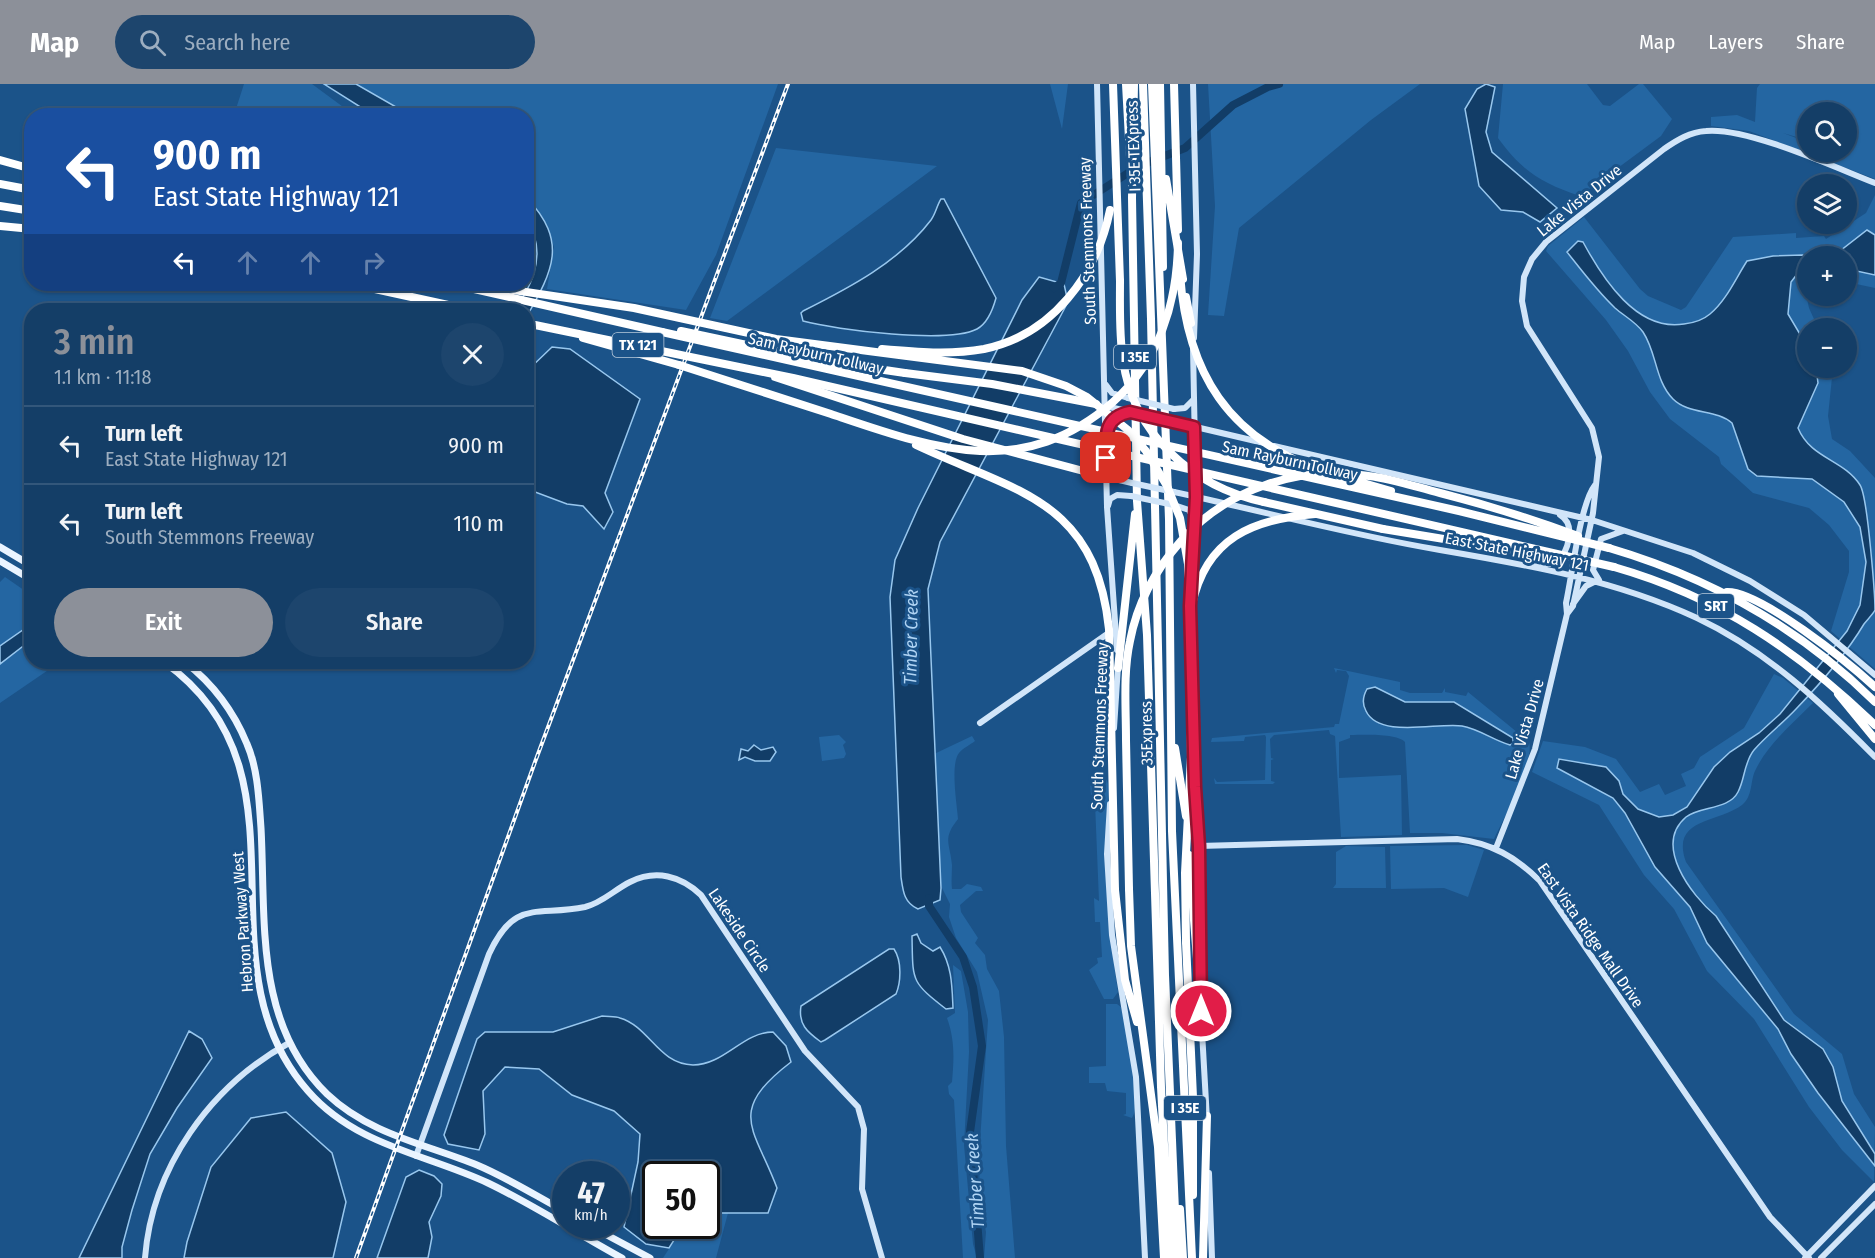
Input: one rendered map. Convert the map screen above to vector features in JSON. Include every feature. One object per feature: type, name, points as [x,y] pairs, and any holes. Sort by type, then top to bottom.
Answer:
[{"type":"highway","points":[[1113,84],[1114,176],[1123,360],[1132,393],[1146,423],[1164,447],[1185,467],[1222,489],[1243,497],[1394,531],[1611,566]]},
{"type":"highway","points":[[1126,84],[1132,132]]},
{"type":"highway","name":"I 35E","points":[[1134,84],[1132,132],[1134,498],[1148,635],[1161,1087],[1170,1258]]},
{"type":"highway","name":"I 35E TEXpress","points":[[1143,84],[1159,204]]},
{"type":"highway","points":[[1149,128],[1152,84]]},
{"type":"highway","points":[[1160,84],[1162,152],[1159,204],[1193,346]]},
{"type":"highway","points":[[1174,84],[1178,243],[1184,312],[1192,348],[1213,390],[1243,427],[1272,448],[1304,465],[1459,511]]},
{"type":"highway","points":[[0,160],[24,168]]},
{"type":"highway","points":[[833,346],[952,353],[1000,344],[1029,331],[1065,302],[1092,264],[1106,231],[1114,176]]},
{"type":"highway","points":[[0,184],[24,188]]},
{"type":"highway","name":"I 35E","points":[[1159,204],[1160,304],[1169,519],[1177,972],[1191,1258]]},
{"type":"highway","name":"35Express","points":[[1159,204],[1165,975],[1176,1258]]},
{"type":"highway","points":[[0,206],[24,210]]},
{"type":"highway","points":[[0,226],[24,228]]},
{"type":"highway","points":[[534,325],[680,364],[896,436],[951,450],[1006,450],[1024,447],[1064,434],[1100,412],[1124,392],[1143,368],[1163,330],[1175,288],[1178,243]]},
{"type":"highway","points":[[384,291],[439,303]]},
{"type":"highway","name":"TX 121","points":[[483,291],[662,332]]},
{"type":"highway","points":[[520,291],[634,308],[776,339],[1022,371],[1066,386],[1108,412],[1146,451],[1167,486],[1180,518],[1185,542],[1190,615],[1191,758],[1185,873],[1193,1097],[1191,1244]]},
{"type":"highway","name":"TX 121","points":[[534,325],[741,367]]},
{"type":"highway","points":[[662,332],[673,329],[864,368],[992,384],[1105,406]]},
{"type":"highway","name":"Sam Rayburn Tollway","points":[[662,332],[1459,511],[1612,549],[1683,572],[1726,592],[1781,624],[1841,664],[1875,702]]},
{"type":"highway","points":[[741,367],[963,439],[1107,477]]},
{"type":"highway","name":"Sam Rayburn Tollway","points":[[741,367],[1611,566],[1657,580],[1719,607],[1769,636],[1809,665],[1875,725]]},
{"type":"highway","points":[[896,436],[1004,481],[1034,497],[1051,510],[1072,532],[1093,565],[1104,596],[1109,629],[1114,890],[1125,980],[1143,1043]]},
{"type":"highway","points":[[1164,1258],[1158,1147],[1131,946],[1125,677],[1130,639],[1140,607],[1161,565],[1190,530],[1219,507],[1278,480],[1320,474],[1359,475],[1502,509],[1612,549]]},
{"type":"highway","points":[[1118,668],[1134,498]]},
{"type":"highway","points":[[1190,615],[1202,574],[1209,561],[1237,534],[1257,523],[1285,516],[1315,514]]},
{"type":"highway","points":[[1841,664],[1875,687]]},
{"type":"highway","points":[[1828,681],[1875,739]]},
{"type":"highway","points":[[1171,726],[1184,799],[1200,998]]},
{"type":"highway","points":[[1203,1258],[1207,1116]]},
{"type":"highway","points":[[1173,1158],[1183,1258]]},
{"type":"main road","name":"South Stemmons Freeway","points":[[1097,84],[1107,507],[1118,668],[1107,854],[1112,935],[1136,1077],[1138,1160],[1145,1258]]},
{"type":"main road","points":[[1193,84],[1197,196],[1193,346],[1196,497],[1190,606],[1199,846],[1200,998],[1212,1258]]},
{"type":"main road","name":"Lake Vista Drive","points":[[1567,614],[1566,603],[1592,520],[1599,457],[1592,428],[1539,349],[1524,317],[1524,278],[1538,250],[1556,233],[1664,149],[1679,139],[1698,132],[1716,130],[1744,134],[1875,183]]},
{"type":"main road","points":[[1105,382],[1112,393],[1128,399],[1174,409],[1185,408],[1193,400]]},
{"type":"main road","points":[[1105,406],[1592,520],[1623,530],[1713,562],[1780,599],[1836,640],[1875,675]]},
{"type":"main road","points":[[1106,429],[1117,415],[1130,412]]},
{"type":"main road","name":"East State Highway 121","points":[[1107,477],[1439,550],[1497,559],[1601,582],[1698,619],[1757,653],[1815,697],[1875,757]]},
{"type":"main road","points":[[1175,492],[1193,486],[1195,480]]},
{"type":"main road","name":"Lake Vista Drive","points":[[1496,848],[1535,749],[1567,614],[1573,604],[1583,519],[1590,491],[1595,485]]},
{"type":"main road","points":[[1107,507],[1113,496],[1121,494],[1189,510],[1194,520]]},
{"type":"main road","points":[[1194,520],[1202,504],[1216,501]]},
{"type":"main road","points":[[1497,559],[1549,566],[1556,564],[1566,551],[1570,527],[1568,521],[1556,512]]},
{"type":"main road","points":[[1601,582],[1594,576],[1593,570],[1601,539],[1623,530]]},
{"type":"main road","points":[[0,547],[24,561]]},
{"type":"main road","points":[[0,561],[24,575]]},
{"type":"main road","points":[[1573,604],[1586,586],[1601,582]]},
{"type":"main road","points":[[980,723],[1116,629]]},
{"type":"main road","name":"Hebron Parkway West","points":[[173,669],[193,685],[224,726],[234,744],[245,782],[257,979],[270,1029],[279,1048],[308,1092],[338,1119],[374,1140],[485,1182],[552,1220]]},
{"type":"main road","name":"Hebron Parkway West","points":[[193,669],[237,722],[253,762],[260,817],[268,972],[275,1009],[289,1043],[317,1083],[345,1109],[380,1130],[493,1172],[552,1205]]},
{"type":"main road","name":"East Vista Ridge Mall Drive","points":[[1199,846],[1444,839],[1469,841],[1496,848],[1519,862],[1540,881],[1759,1202],[1807,1257]]},
{"type":"main road","name":"Lakeside Circle","points":[[416,1156],[489,954],[502,931],[527,913],[585,907],[640,879],[661,875],[680,879],[701,895],[805,1051],[858,1107],[864,1129],[863,1196],[882,1258]]},
{"type":"main road","points":[[145,1258],[150,1226],[161,1189],[173,1159],[189,1133],[229,1085],[289,1043]]},
{"type":"main road","points":[[1807,1257],[1875,1186]]},
{"type":"main road","points":[[1821,1258],[1875,1204]]},
{"type":"main road","name":"Hebron Parkway West","points":[[587,1239],[622,1258]]},
{"type":"main road","points":[[614,1239],[650,1258]]},
{"type":"shaded area","points":[[244,84],[312,84],[345,108],[236,108]]},
{"type":"shaded area","points":[[356,84],[778,84],[716,255],[686,310],[547,289],[554,247],[547,225],[534,207],[534,108],[398,108]]},
{"type":"shaded area","points":[[1050,84],[1068,84],[1062,129]]},
{"type":"shaded area","points":[[1208,84],[1420,84],[1371,120],[1239,228],[1224,316],[1208,315],[1215,206]]},
{"type":"shaded area","points":[[1503,84],[1587,84],[1603,105],[1610,106],[1639,84],[1643,84],[1672,119],[1661,136],[1580,196],[1543,181],[1533,174],[1515,159],[1498,138]]},
{"type":"shaded area","points":[[1760,84],[1875,84],[1875,179],[1830,162],[1857,162],[1857,102],[1797,102],[1797,137],[1783,133],[1797,138],[1797,149],[1749,131],[1711,126],[1711,117],[1737,115],[1755,122],[1757,88]]},
{"type":"shaded area","points":[[776,148],[937,166],[727,321],[710,318]]},
{"type":"shaded area","points":[[1875,195],[1875,288],[1857,284],[1857,246],[1797,246],[1797,306],[1809,306],[1814,318],[1797,318],[1797,378],[1832,378],[1828,416],[1832,439],[1850,451],[1875,478],[1875,669],[1831,631],[1849,572],[1849,551],[1829,525],[1809,508],[1753,493],[1721,464],[1719,457],[1670,419],[1650,392],[1628,351],[1606,320],[1546,251],[1548,246],[1584,217],[1640,289],[1648,296],[1681,310],[1686,307],[1733,237],[1796,233],[1796,238],[1824,236],[1826,239],[1834,234],[1857,234],[1857,219],[1866,213]]},
{"type":"shaded area","points":[[5,577],[24,590],[24,669],[50,669],[0,703],[0,582]]},
{"type":"shaded area","points":[[1334,668],[1400,682],[1400,690],[1410,693],[1442,693],[1445,688],[1445,692],[1466,696],[1468,692],[1529,742],[1530,751],[1523,776],[1494,839],[1442,833],[1410,833],[1405,742],[1395,737],[1350,735],[1350,738],[1339,742],[1339,778],[1401,775],[1402,835],[1341,837],[1335,736],[1330,734],[1329,730],[1274,735],[1270,739],[1271,758],[1274,759],[1271,760],[1271,781],[1275,782],[1273,784],[1215,784],[1214,778],[1217,782],[1265,780],[1266,737],[1265,735],[1245,737],[1244,741],[1211,742],[1212,738],[1334,727],[1335,724],[1339,724],[1349,676],[1346,671],[1337,670],[1336,673]]},
{"type":"shaded area","points":[[1774,674],[1783,678],[1813,703],[1766,752],[1753,775],[1746,801],[1732,811],[1690,829],[1685,837],[1683,848],[1686,862],[1794,1014],[1842,1054],[1854,1094],[1875,1127],[1874,1182],[1842,1150],[1809,1107],[1754,1019],[1707,971],[1674,909],[1644,875],[1599,805],[1532,772],[1543,741],[1585,747],[1616,759],[1640,792],[1659,784],[1665,795],[1686,786],[1681,774],[1694,768],[1700,757],[1744,728]]},
{"type":"shaded area","points":[[839,735],[846,742],[843,745],[846,754],[844,758],[822,761],[819,737]]},
{"type":"shaded area","points":[[972,736],[975,741],[956,758],[955,785],[958,819],[950,832],[948,841],[952,865],[952,889],[961,889],[967,884],[981,887],[983,891],[976,891],[960,905],[961,912],[978,938],[975,943],[985,955],[987,969],[999,991],[1004,1037],[1006,1146],[1015,1258],[984,1258],[986,1232],[980,1200],[979,1157],[988,1020],[977,972],[956,938],[949,917],[950,904],[938,880],[932,755]]},
{"type":"shaded area","points":[[1103,776],[1109,790],[1106,820],[1107,885],[1118,992],[1113,999],[1104,999],[1089,970],[1098,963],[1097,958],[1102,957],[1100,922],[1095,922],[1094,898],[1099,901],[1095,803],[1092,803],[1095,799],[1091,796],[1090,780]]},
{"type":"shaded area","points":[[1467,845],[1484,850],[1468,897],[1444,888],[1391,889],[1390,846]]},
{"type":"shaded area","points":[[1346,846],[1385,847],[1386,888],[1333,888],[1336,884],[1336,852]]},
{"type":"shaded area","points":[[953,965],[961,971],[968,1012],[969,1052],[964,1145],[973,1244],[977,1258],[963,1258],[954,1100],[949,1094],[948,1086],[952,1082],[953,1065],[953,1042],[947,1018],[955,1013]]},
{"type":"shaded area","points":[[1106,1004],[1117,1004],[1121,1007],[1135,1081],[1135,1109],[1132,1118],[1123,1115],[1126,1114],[1126,1093],[1107,1091],[1105,1083],[1089,1083],[1089,1067],[1106,1066]]},
{"type":"shaded area","points":[[720,1213],[728,1213],[716,1258],[663,1258],[675,1239],[720,1239]]},
{"type":"water","points":[[324,84],[356,84],[398,108],[362,108]]},
{"type":"water","points":[[1486,84],[1495,87],[1486,132],[1492,152],[1557,208],[1540,222],[1523,212],[1501,210],[1479,186],[1465,109],[1477,89]]},
{"type":"water","points":[[941,199],[944,199],[996,298],[990,315],[981,326],[963,333],[918,335],[840,328],[803,321],[801,313],[803,311],[872,273],[904,249],[931,220]]},
{"type":"water","points":[[534,207],[548,229],[552,243],[552,256],[544,284],[534,303],[520,303],[527,291],[534,291],[536,245]]},
{"type":"water","points":[[1867,230],[1875,235],[1875,275],[1857,271],[1857,246],[1846,246]]},
{"type":"water","points":[[1578,241],[1583,242],[1601,272],[1623,300],[1651,320],[1667,324],[1684,324],[1701,320],[1716,309],[1747,261],[1773,256],[1797,255],[1797,274],[1791,282],[1788,314],[1797,329],[1797,378],[1817,378],[1818,383],[1798,428],[1811,446],[1845,469],[1860,485],[1868,527],[1875,610],[1824,679],[1754,750],[1734,798],[1686,817],[1677,828],[1673,841],[1674,855],[1687,883],[1696,896],[1716,916],[1784,1020],[1823,1049],[1833,1067],[1842,1101],[1875,1154],[1875,1166],[1818,1093],[1791,1054],[1778,1029],[1707,943],[1690,907],[1655,867],[1625,813],[1613,798],[1557,768],[1559,759],[1606,767],[1619,781],[1623,794],[1638,809],[1659,817],[1673,815],[1687,807],[1714,767],[1780,714],[1847,631],[1860,605],[1866,562],[1860,527],[1844,502],[1812,479],[1757,476],[1748,469],[1732,423],[1718,416],[1687,408],[1673,399],[1663,384],[1643,332],[1608,301],[1567,252]]},
{"type":"water","points":[[1039,277],[1064,284],[1068,302],[940,542],[928,589],[941,888],[940,900],[918,909],[907,900],[901,877],[890,597],[895,560],[918,508],[1022,300]]},
{"type":"water","points":[[552,347],[570,349],[640,399],[605,493],[613,512],[604,529],[583,506],[567,504],[534,492],[534,364]]},
{"type":"water","points":[[24,629],[24,645],[0,664],[0,646]]},
{"type":"water","points":[[1375,687],[1405,702],[1454,702],[1513,738],[1513,743],[1510,745],[1462,726],[1410,728],[1383,725],[1373,720],[1364,706],[1367,689]]},
{"type":"water","points":[[754,745],[761,750],[773,747],[776,752],[770,761],[755,761],[745,757],[739,760],[741,749],[748,751]]},
{"type":"water","points":[[917,934],[921,943],[933,951],[940,947],[944,954],[951,976],[953,1008],[946,1009],[926,992],[916,979],[912,936]]},
{"type":"water","points":[[889,949],[894,949],[899,965],[900,978],[896,994],[821,1042],[812,1035],[802,1023],[801,1006]]},
{"type":"water","points":[[602,1016],[618,1017],[639,1029],[671,1059],[693,1065],[714,1060],[752,1037],[773,1032],[786,1046],[791,1062],[758,1094],[752,1108],[751,1121],[754,1135],[777,1188],[768,1213],[720,1213],[720,1161],[642,1161],[642,1239],[675,1239],[669,1248],[646,1244],[630,1232],[630,1199],[638,1162],[640,1134],[614,1111],[572,1095],[539,1069],[505,1067],[483,1091],[485,1134],[479,1150],[448,1144],[444,1135],[477,1039],[485,1032],[553,1032]]},
{"type":"water","points":[[189,1031],[202,1039],[212,1058],[177,1108],[150,1154],[122,1247],[122,1258],[79,1258]]},
{"type":"water","points":[[286,1112],[332,1153],[346,1202],[333,1258],[184,1258],[211,1167],[251,1118]]},
{"type":"water","points":[[419,1170],[434,1176],[442,1184],[441,1196],[429,1222],[432,1237],[428,1258],[377,1258],[406,1177]]},
{"type":"waterway","name":"Timber Creek","points":[[1054,288],[1061,283],[1081,203],[1139,166],[1185,148],[1233,105],[1268,87],[1279,84]]},
{"type":"waterway","name":"Timber Creek","points":[[929,898],[929,906],[963,957],[973,987],[982,1046],[970,1132],[980,1258]]},
{"type":"railway","points":[[356,1258],[535,762],[788,84]]},
{"type":"route","points":[[1106,458],[1106,429],[1117,415],[1130,412],[1194,427],[1196,497],[1190,606],[1196,815],[1199,846],[1201,1011]]}]
